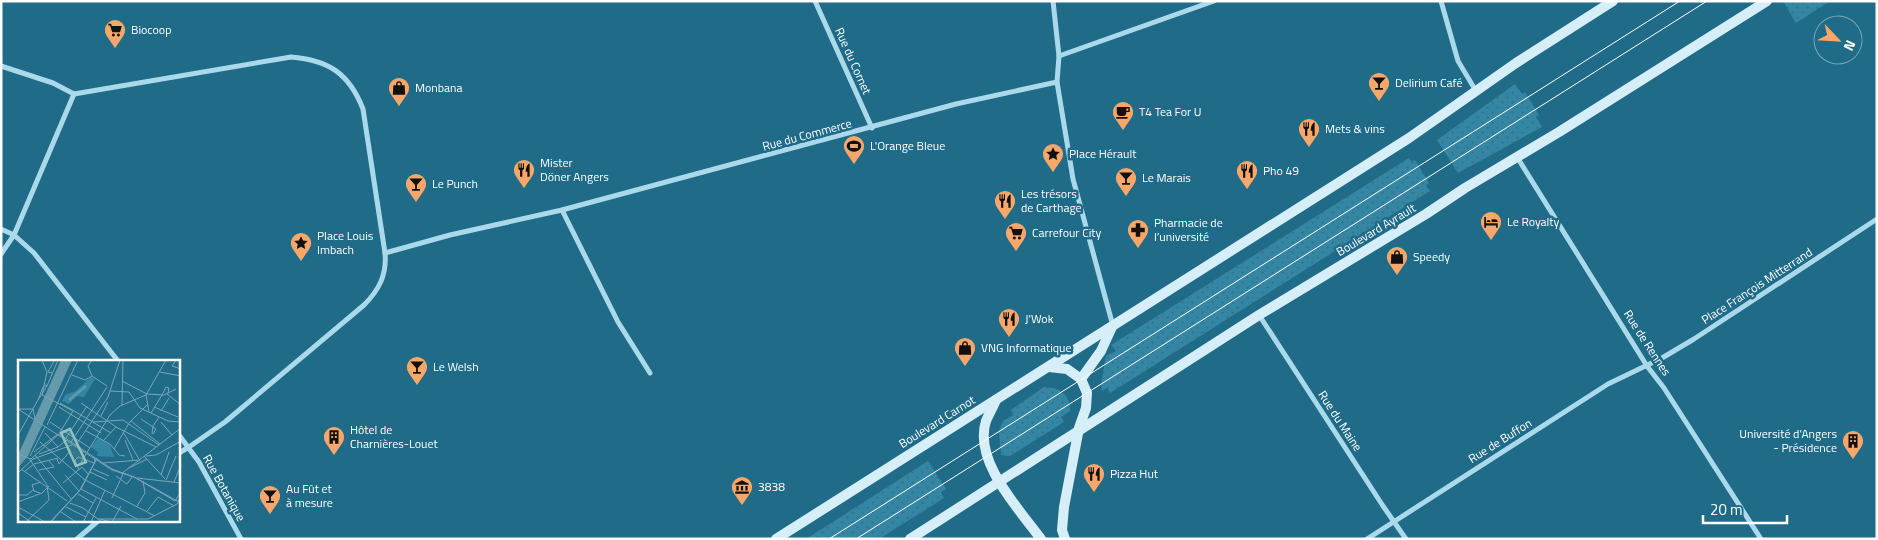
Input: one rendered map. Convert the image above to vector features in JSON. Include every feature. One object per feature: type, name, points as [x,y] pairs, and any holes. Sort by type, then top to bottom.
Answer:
[{"type":"main road","points":[[1081,380],[1101,351],[1113,327],[1409,138],[1522,59],[1613,1]]},
{"type":"main road","name":"Boulevard Ayrault","points":[[998,482],[1258,314],[1517,157],[1767,1]]},
{"type":"main road","name":"Boulevard Carnot","points":[[776,539],[1113,327]]},
{"type":"main road","points":[[1049,367],[1067,369],[1081,380],[1087,392],[1086,408],[1079,428],[1064,508],[1062,530],[1065,539]]},
{"type":"main road","points":[[996,399],[986,422],[984,440],[988,455],[998,482],[1041,539]]},
{"type":"main road","points":[[910,539],[998,482]]},
{"type":"street","name":"Rue du Cornet","points":[[815,1],[872,128]]},
{"type":"street","points":[[1053,1],[1060,56],[1057,82],[1073,179],[1113,327]]},
{"type":"street","points":[[1060,56],[1214,1]]},
{"type":"street","points":[[1441,1],[1458,61],[1476,91]]},
{"type":"street","points":[[1,66],[74,94],[291,56],[307,58],[327,65],[339,72],[350,83],[357,95],[363,109],[385,253],[386,265],[380,286],[371,298],[224,422],[180,452]]},
{"type":"street","name":"Rue du Commerce","points":[[562,210],[956,104],[1057,82]]},
{"type":"street","points":[[1,254],[14,235],[74,94]]},
{"type":"street","name":"Rue de Rennes","points":[[1517,157],[1647,366],[1664,388],[1761,539]]},
{"type":"street","points":[[385,253],[450,235],[562,210],[618,322],[650,373]]},
{"type":"street","name":"Place François Mitterrand","points":[[1647,366],[1694,339],[1877,219]]},
{"type":"street","points":[[1,229],[14,235],[34,253],[117,360]]},
{"type":"street","name":"Rue du Maine","points":[[1258,314],[1406,539]]},
{"type":"street","name":"Rue de Buffon","points":[[1367,539],[1608,384],[1647,366]]},
{"type":"street","points":[[180,436],[189,447]]},
{"type":"street","name":"Rue Botanique","points":[[189,447],[241,539]]},
{"type":"street","points":[[77,539],[97,522]]},
{"type":"shaded area","points":[[1783,1],[1830,1],[1796,23]]},
{"type":"shaded area","points":[[1515,84],[1522,94],[1525,92],[1539,115],[1536,117],[1542,127],[1458,173],[1437,140]]},
{"type":"shaded area","points":[[1409,158],[1412,162],[1415,160],[1429,183],[1426,185],[1430,191],[1110,393],[1107,388],[1102,391],[1101,385],[1106,356],[1116,351],[1111,345]]},
{"type":"shaded area","points":[[1044,387],[1059,390],[1066,396],[1070,405],[1070,411],[1061,417],[1064,422],[1010,456],[1001,455],[999,431],[1003,421],[1013,415],[1011,410]]},
{"type":"shaded area","points":[[928,461],[946,489],[941,492],[944,498],[879,539],[806,539]]},
{"type":"tram line","points":[[829,539],[1680,1]]},
{"type":"tram line","points":[[856,539],[1707,1]]},
{"type":"place","name":"Biocoop","points":[[115,49]]},
{"type":"place","name":"Delirium Café","points":[[1379,102]]},
{"type":"place","name":"Monbana","points":[[399,107]]},
{"type":"place","name":"T4 Tea For U","points":[[1123,131]]},
{"type":"place","name":"Mets & vins","points":[[1309,148]]},
{"type":"place","name":"L'Orange Bleue","points":[[854,165]]},
{"type":"place","name":"Place Hérault","points":[[1053,173]]},
{"type":"place","name":"Mister Döner Angers","points":[[524,189]]},
{"type":"place","name":"Pho 49","points":[[1247,190]]},
{"type":"place","name":"Le Marais","points":[[1126,197]]},
{"type":"place","name":"Le Punch","points":[[416,203]]},
{"type":"place","name":"Les trésors de Carthage","points":[[1005,220]]},
{"type":"place","name":"Le Royalty","points":[[1491,241]]},
{"type":"place","name":"Pharmacie de l’université","points":[[1138,249]]},
{"type":"place","name":"Carrefour City","points":[[1016,252]]},
{"type":"place","name":"Place Louis Imbach","points":[[301,262]]},
{"type":"place","name":"Speedy","points":[[1397,276]]},
{"type":"place","name":"J'Wok","points":[[1009,338]]},
{"type":"place","name":"VNG Informatique","points":[[965,367]]},
{"type":"place","name":"Le Welsh","points":[[417,386]]},
{"type":"place","name":"Hôtel de Charnières-Louet","points":[[334,456]]},
{"type":"place","name":"Université d'Angers - Présidence","points":[[1853,460]]},
{"type":"place","name":"Pizza Hut","points":[[1094,493]]},
{"type":"place","name":"3838","points":[[742,506]]},
{"type":"place","name":"Au Fût et à mesure","points":[[270,515]]}]
